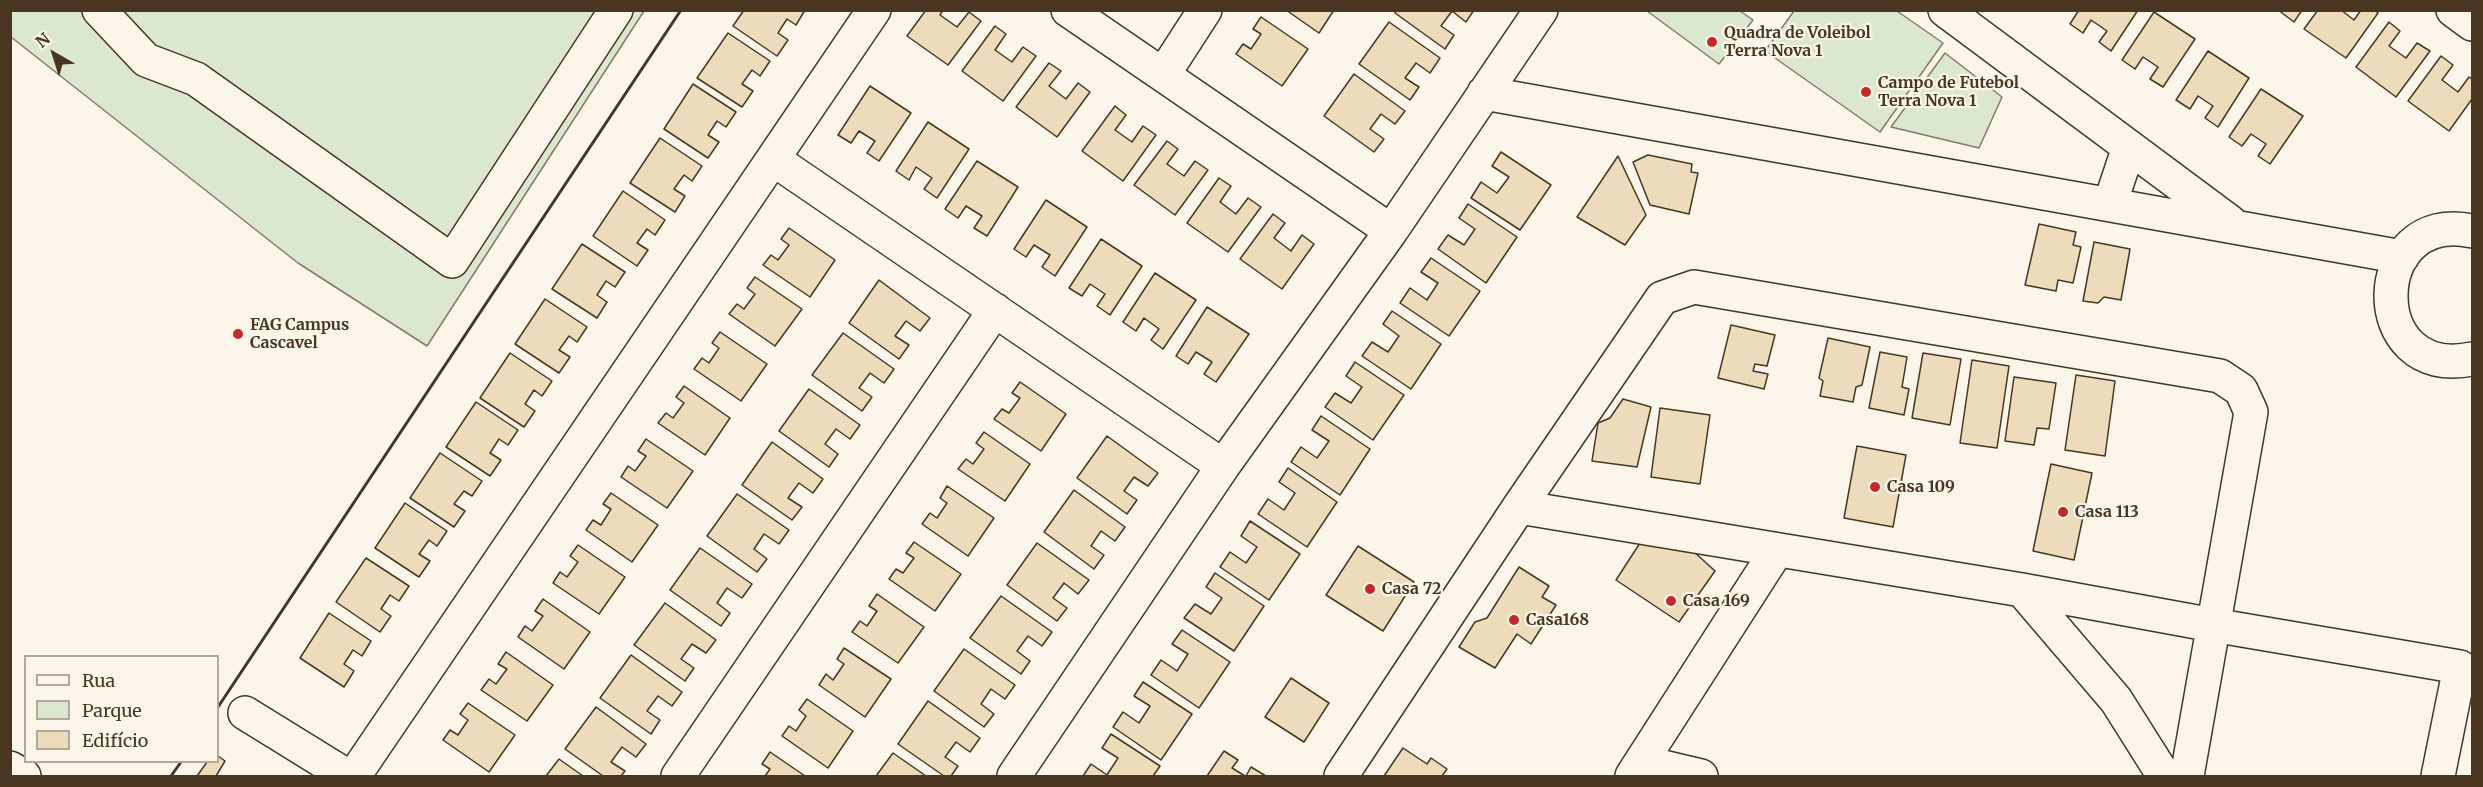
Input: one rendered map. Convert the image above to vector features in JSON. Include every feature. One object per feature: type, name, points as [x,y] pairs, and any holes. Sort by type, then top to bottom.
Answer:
[{"type":"street","points":[[99,10],[146,60],[196,79],[452,261],[615,10]]},
{"type":"street","points":[[354,777],[874,10]]},
{"type":"street","points":[[1068,10],[1390,231]]},
{"type":"street","points":[[1163,75],[1205,10]]},
{"type":"street","points":[[1014,777],[1223,466],[1390,231],[1541,10]]},
{"type":"street","points":[[1945,10],[2236,227]]},
{"type":"street","points":[[2453,10],[2472,24]]},
{"type":"street","points":[[1484,93],[2402,257]]},
{"type":"street","points":[[2110,204],[2129,147]]},
{"type":"street","points":[[773,159],[1223,466]]},
{"type":"street","points":[[2472,231],[2459,228],[2437,231],[2417,241],[2402,257],[2393,275],[2389,294],[2392,315],[2400,332],[2414,347],[2431,357],[2451,362],[2472,360]]},
{"type":"street","points":[[1341,777],[1519,507],[1662,298],[1694,287],[2220,376],[2241,390],[2252,412],[2212,625],[2187,777]]},
{"type":"street","points":[[678,777],[995,310]]},
{"type":"street","points":[[1519,507],[2022,590],[2466,668],[2461,722],[2438,777]]},
{"type":"street","points":[[1701,777],[1637,769],[1777,550]]},
{"type":"street","points":[[2022,590],[2116,700],[2164,777]]},
{"type":"street","points":[[245,713],[347,777]]},
{"type":"street","points":[[10,768],[24,777]]},
{"type":"green space","points":[[10,11],[644,11],[427,346],[298,263],[11,37]]},
{"type":"green space","name":"Quadra de Voleibol Terra Nova 1","points":[[1647,11],[1740,11],[1753,20],[1719,64]]},
{"type":"green space","name":"Campo de Futebol Terra Nova 1","points":[[1794,11],[1897,11],[1943,43],[1880,132],[1765,51]]},
{"type":"green space","points":[[1945,53],[2002,97],[1979,148],[1891,127]]},
{"type":"building","points":[[744,10],[805,10],[796,25],[787,19],[778,33],[788,40],[777,56],[733,26]]},
{"type":"building","points":[[926,10],[943,10],[940,15],[957,27],[969,12],[981,21],[948,65],[907,36]]},
{"type":"building","points":[[1286,10],[1334,10],[1319,33]]},
{"type":"building","points":[[1396,10],[1474,10],[1466,22],[1452,11],[1441,26],[1454,35],[1445,49],[1395,13]]},
{"type":"building","points":[[2079,10],[2138,10],[2111,51],[2099,42],[2107,31],[2091,20],[2083,33],[2070,24]]},
{"type":"building","points":[[2278,10],[2302,10],[2294,22]]},
{"type":"building","points":[[2318,10],[2341,10],[2354,20],[2361,10],[2374,10],[2378,13],[2346,58],[2304,29]]},
{"type":"building","points":[[2154,12],[2195,39],[2163,87],[2150,79],[2158,67],[2143,57],[2135,69],[2122,60]]},
{"type":"building","points":[[1261,17],[1308,49],[1282,86],[1236,54],[1243,44],[1251,49],[1261,34],[1253,29]]},
{"type":"building","points":[[1389,22],[1440,58],[1430,73],[1416,63],[1405,78],[1419,87],[1410,100],[1359,64]]},
{"type":"building","points":[[2389,22],[2400,31],[2389,46],[2406,58],[2417,43],[2430,51],[2396,97],[2356,67]]},
{"type":"building","points":[[995,26],[1006,34],[995,50],[1012,62],[1023,47],[1036,56],[1003,101],[962,71]]},
{"type":"building","points":[[728,33],[770,61],[760,76],[752,70],[742,84],[753,91],[742,107],[697,78]]},
{"type":"building","points":[[2208,51],[2249,78],[2218,127],[2205,118],[2213,106],[2198,96],[2190,109],[2176,100]]},
{"type":"building","points":[[2441,56],[2453,65],[2442,80],[2458,92],[2469,77],[2472,79],[2472,99],[2449,131],[2408,101]]},
{"type":"building","points":[[1049,63],[1061,71],[1049,86],[1066,99],[1078,83],[1090,92],[1057,137],[1016,107]]},
{"type":"building","points":[[1354,74],[1405,111],[1395,124],[1381,114],[1370,129],[1384,139],[1374,152],[1324,116]]},
{"type":"building","points":[[693,84],[736,112],[726,127],[717,121],[708,135],[719,142],[708,158],[664,129]]},
{"type":"building","points":[[870,86],[911,113],[879,161],[867,153],[875,141],[859,131],[851,143],[838,135]]},
{"type":"building","points":[[2261,89],[2303,116],[2270,164],[2258,156],[2266,144],[2251,134],[2242,146],[2229,137]]},
{"type":"building","points":[[1115,106],[1126,115],[1115,130],[1132,142],[1143,126],[1156,135],[1123,181],[1082,151]]},
{"type":"building","points":[[928,122],[969,149],[937,198],[924,189],[932,178],[916,167],[909,180],[896,171]]},
{"type":"building","points":[[660,138],[702,166],[692,181],[684,175],[674,189],[685,196],[675,212],[630,183]]},
{"type":"building","points":[[1167,141],[1178,149],[1167,164],[1184,176],[1195,161],[1208,170],[1175,215],[1134,185]]},
{"type":"building","points":[[1501,152],[1551,185],[1520,230],[1471,198],[1481,182],[1497,193],[1509,177],[1492,166]]},
{"type":"building","points":[[1648,155],[1692,164],[1691,172],[1698,173],[1689,214],[1650,205],[1633,162]]},
{"type":"building","points":[[1618,156],[1646,215],[1625,245],[1577,217]]},
{"type":"building","points":[[977,161],[1018,187],[987,236],[974,228],[982,216],[966,206],[958,218],[945,209]]},
{"type":"building","points":[[1219,178],[1231,186],[1220,202],[1236,214],[1248,198],[1261,207],[1228,252],[1187,223]]},
{"type":"building","points":[[623,191],[665,220],[655,235],[647,229],[637,243],[648,250],[637,266],[593,236]]},
{"type":"building","points":[[1046,200],[1087,227],[1055,276],[1042,267],[1050,255],[1034,245],[1026,257],[1014,249]]},
{"type":"building","points":[[1468,204],[1517,237],[1486,283],[1438,249],[1448,235],[1464,245],[1475,229],[1459,218]]},
{"type":"building","points":[[1273,214],[1285,223],[1274,238],[1291,251],[1302,235],[1314,244],[1282,289],[1240,259]]},
{"type":"building","points":[[2039,224],[2076,232],[2073,245],[2081,247],[2073,283],[2058,280],[2056,291],[2025,285]]},
{"type":"building","points":[[789,228],[835,260],[810,297],[763,265],[771,255],[778,260],[789,245],[781,239]]},
{"type":"building","points":[[1101,239],[1142,266],[1110,315],[1097,306],[1105,294],[1090,284],[1082,296],[1069,288]]},
{"type":"building","points":[[2094,242],[2130,249],[2121,300],[2104,297],[2098,303],[2083,301]]},
{"type":"building","points":[[582,244],[625,272],[615,287],[606,281],[597,295],[607,302],[597,318],[552,289]]},
{"type":"building","points":[[1431,258],[1480,291],[1449,336],[1400,303],[1410,288],[1427,300],[1438,283],[1421,272]]},
{"type":"building","points":[[1155,273],[1196,300],[1163,349],[1151,340],[1159,329],[1144,318],[1136,331],[1123,322]]},
{"type":"building","points":[[755,277],[802,309],[775,346],[729,314],[737,304],[744,309],[755,294],[747,288]]},
{"type":"building","points":[[879,280],[930,318],[920,331],[906,321],[895,336],[909,345],[899,359],[849,323]]},
{"type":"building","points":[[545,299],[587,327],[577,342],[569,336],[559,350],[570,357],[559,373],[515,344]]},
{"type":"building","points":[[1207,307],[1249,334],[1216,382],[1204,374],[1212,362],[1196,352],[1188,364],[1176,356]]},
{"type":"building","points":[[1392,311],[1441,344],[1411,389],[1362,356],[1372,342],[1388,352],[1399,336],[1383,324]]},
{"type":"building","points":[[1731,325],[1775,335],[1767,366],[1755,364],[1753,371],[1768,374],[1764,389],[1718,378]]},
{"type":"building","points":[[720,332],[767,364],[741,401],[694,369],[702,358],[709,363],[719,348],[712,343]]},
{"type":"building","points":[[843,333],[894,369],[884,383],[870,373],[859,388],[872,397],[862,411],[812,375]]},
{"type":"building","points":[[1828,338],[1870,347],[1862,385],[1856,387],[1853,402],[1820,396],[1823,381],[1819,378]]},
{"type":"building","points":[[1880,352],[1907,357],[1902,387],[1909,389],[1904,415],[1869,408]]},
{"type":"building","points":[[510,353],[552,381],[542,396],[534,390],[525,404],[535,411],[524,427],[480,398]]},
{"type":"building","points":[[1923,353],[1961,359],[1950,425],[1912,418]]},
{"type":"building","points":[[1972,360],[2009,366],[1997,448],[1960,443]]},
{"type":"building","points":[[1355,362],[1404,395],[1373,440],[1325,407],[1335,393],[1351,403],[1362,387],[1346,376]]},
{"type":"building","points":[[2076,375],[2115,381],[2105,456],[2065,450]]},
{"type":"building","points":[[2014,377],[2056,383],[2049,429],[2037,428],[2034,445],[2005,441]]},
{"type":"building","points":[[1020,382],[1066,414],[1041,451],[994,419],[1002,409],[1009,413],[1020,398],[1012,393]]},
{"type":"building","points":[[684,386],[730,418],[705,455],[658,423],[666,413],[673,418],[684,403],[676,397]]},
{"type":"building","points":[[809,389],[860,425],[850,439],[836,429],[825,444],[838,454],[829,467],[779,431]]},
{"type":"building","points":[[1623,399],[1651,407],[1637,467],[1592,461],[1598,423],[1610,418]]},
{"type":"building","points":[[476,402],[518,430],[508,445],[499,439],[490,453],[501,460],[490,476],[446,447]]},
{"type":"building","points":[[1660,408],[1710,415],[1700,484],[1651,477]]},
{"type":"building","points":[[1321,416],[1370,449],[1340,495],[1291,462],[1301,447],[1317,458],[1329,441],[1312,430]]},
{"type":"building","points":[[984,432],[1030,464],[1005,501],[958,469],[966,459],[973,464],[984,449],[976,443]]},
{"type":"building","points":[[1107,436],[1158,473],[1148,486],[1134,477],[1124,491],[1137,500],[1127,514],[1077,478]]},
{"type":"building","points":[[646,439],[693,471],[667,508],[621,477],[628,466],[635,471],[646,456],[638,451]]},
{"type":"building","points":[[772,442],[823,479],[813,493],[799,483],[788,498],[802,507],[792,520],[742,485]]},
{"type":"building","name":"Casa 109","points":[[1857,446],[1906,455],[1893,527],[1844,518]]},
{"type":"building","points":[[440,453],[482,481],[472,496],[464,491],[454,504],[465,511],[454,527],[410,498]]},
{"type":"building","name":"Casa 113","points":[[2051,464],[2092,473],[2074,560],[2033,551]]},
{"type":"building","points":[[1288,468],[1337,502],[1307,547],[1258,514],[1268,499],[1284,510],[1295,493],[1279,482]]},
{"type":"building","points":[[947,486],[994,518],[968,556],[922,524],[930,513],[937,518],[947,503],[940,498]]},
{"type":"building","points":[[1074,490],[1125,527],[1115,541],[1101,531],[1091,546],[1104,555],[1094,569],[1044,532]]},
{"type":"building","points":[[611,493],[658,525],[632,562],[586,530],[593,520],[601,525],[611,509],[603,504]]},
{"type":"building","points":[[737,494],[789,530],[779,544],[764,534],[754,549],[767,559],[757,572],[707,536]]},
{"type":"building","points":[[405,503],[447,531],[437,546],[429,540],[419,554],[430,561],[419,577],[375,548]]},
{"type":"building","points":[[1250,521],[1300,554],[1269,600],[1220,567],[1230,552],[1246,563],[1257,547],[1241,536]]},
{"type":"building","points":[[914,542],[961,574],[935,611],[889,579],[896,569],[903,573],[914,558],[906,553]]},
{"type":"building","points":[[1037,543],[1089,580],[1078,594],[1064,583],[1053,598],[1067,608],[1057,621],[1007,585]]},
{"type":"building","name":"Casa 169","points":[[1640,543],[1692,550],[1715,571],[1679,622],[1616,580]]},
{"type":"building","points":[[578,545],[625,577],[599,614],[553,583],[560,572],[567,577],[578,562],[570,556]]},
{"type":"building","name":"Casa 72","points":[[1358,546],[1414,582],[1383,631],[1326,595]]},
{"type":"building","points":[[700,548],[752,584],[742,598],[727,588],[717,603],[730,613],[721,626],[670,590]]},
{"type":"building","points":[[366,558],[409,586],[399,601],[390,595],[381,609],[391,616],[380,632],[336,602]]},
{"type":"building","name":"Casa168","points":[[1519,567],[1549,586],[1542,597],[1556,605],[1531,644],[1517,634],[1495,668],[1459,647],[1475,622],[1487,618]]},
{"type":"building","points":[[1215,573],[1264,606],[1234,651],[1184,618],[1195,604],[1211,614],[1222,598],[1206,587]]},
{"type":"building","points":[[877,594],[924,627],[898,663],[852,632],[860,621],[867,626],[877,611],[869,606]]},
{"type":"building","points":[[1001,596],[1052,632],[1042,646],[1028,636],[1017,651],[1030,661],[1021,674],[970,638]]},
{"type":"building","points":[[543,599],[590,632],[564,669],[518,637],[525,626],[532,631],[543,616],[535,611]]},
{"type":"building","points":[[665,603],[716,640],[706,653],[692,644],[681,659],[694,668],[685,681],[634,645]]},
{"type":"building","points":[[329,613],[371,641],[362,656],[353,650],[344,664],[354,671],[344,687],[300,658]]},
{"type":"building","points":[[1182,630],[1230,662],[1199,708],[1151,675],[1161,660],[1177,671],[1188,654],[1172,644]]},
{"type":"building","points":[[844,648],[891,679],[865,717],[819,685],[826,674],[833,680],[844,664],[837,659]]},
{"type":"building","points":[[964,649],[1015,685],[1005,699],[991,689],[981,704],[994,714],[984,727],[934,691]]},
{"type":"building","points":[[506,652],[553,685],[527,721],[481,690],[489,679],[496,684],[507,669],[498,664]]},
{"type":"building","points":[[631,655],[682,692],[672,706],[658,696],[647,711],[660,720],[651,734],[600,698]]},
{"type":"building","points":[[1291,678],[1329,703],[1304,742],[1265,717]]},
{"type":"building","points":[[1143,682],[1192,714],[1161,760],[1113,727],[1123,712],[1139,723],[1150,706],[1134,696]]},
{"type":"building","points":[[807,699],[853,731],[828,768],[782,736],[789,726],[796,731],[806,716],[799,710]]},
{"type":"building","points":[[928,701],[980,738],[970,752],[956,742],[945,757],[958,766],[951,776],[944,776],[898,744]]},
{"type":"building","points":[[468,703],[515,735],[489,772],[443,740],[450,730],[458,735],[468,720],[460,714]]},
{"type":"building","points":[[596,707],[646,744],[636,757],[622,747],[611,762],[625,771],[621,776],[603,776],[565,749]]},
{"type":"building","points":[[1111,734],[1160,766],[1153,776],[1083,776],[1091,764],[1107,775],[1118,758],[1102,748]]},
{"type":"building","points":[[1403,748],[1427,764],[1431,758],[1447,769],[1442,776],[1384,776]]},
{"type":"building","points":[[1224,751],[1238,760],[1232,768],[1245,776],[1207,776]]},
{"type":"building","points":[[770,752],[805,776],[765,776],[770,769],[762,764]]},
{"type":"building","points":[[893,753],[926,776],[876,776]]},
{"type":"building","points":[[219,757],[225,761],[216,776],[197,776],[206,763],[219,763]]},
{"type":"building","points":[[559,759],[583,776],[546,776]]},
{"type":"building","points":[[1251,767],[1266,776],[1246,776]]},
{"type":"wall","points":[[219,705],[681,10]]},
{"type":"wall","points":[[171,776],[180,763]]},
{"type":"place","name":"Quadra de Voleibol Terra Nova 1","points":[[1712,42]]},
{"type":"place","name":"Campo de Futebol Terra Nova 1","points":[[1866,92]]},
{"type":"place","name":"FAG Campus Cascavel","points":[[238,334]]},
{"type":"place","name":"Casa 109","points":[[1875,487]]},
{"type":"place","name":"Casa 113","points":[[2063,512]]},
{"type":"place","name":"Casa 72","points":[[1370,589]]},
{"type":"place","name":"Casa 169","points":[[1671,601]]},
{"type":"place","name":"Casa168","points":[[1514,620]]}]
